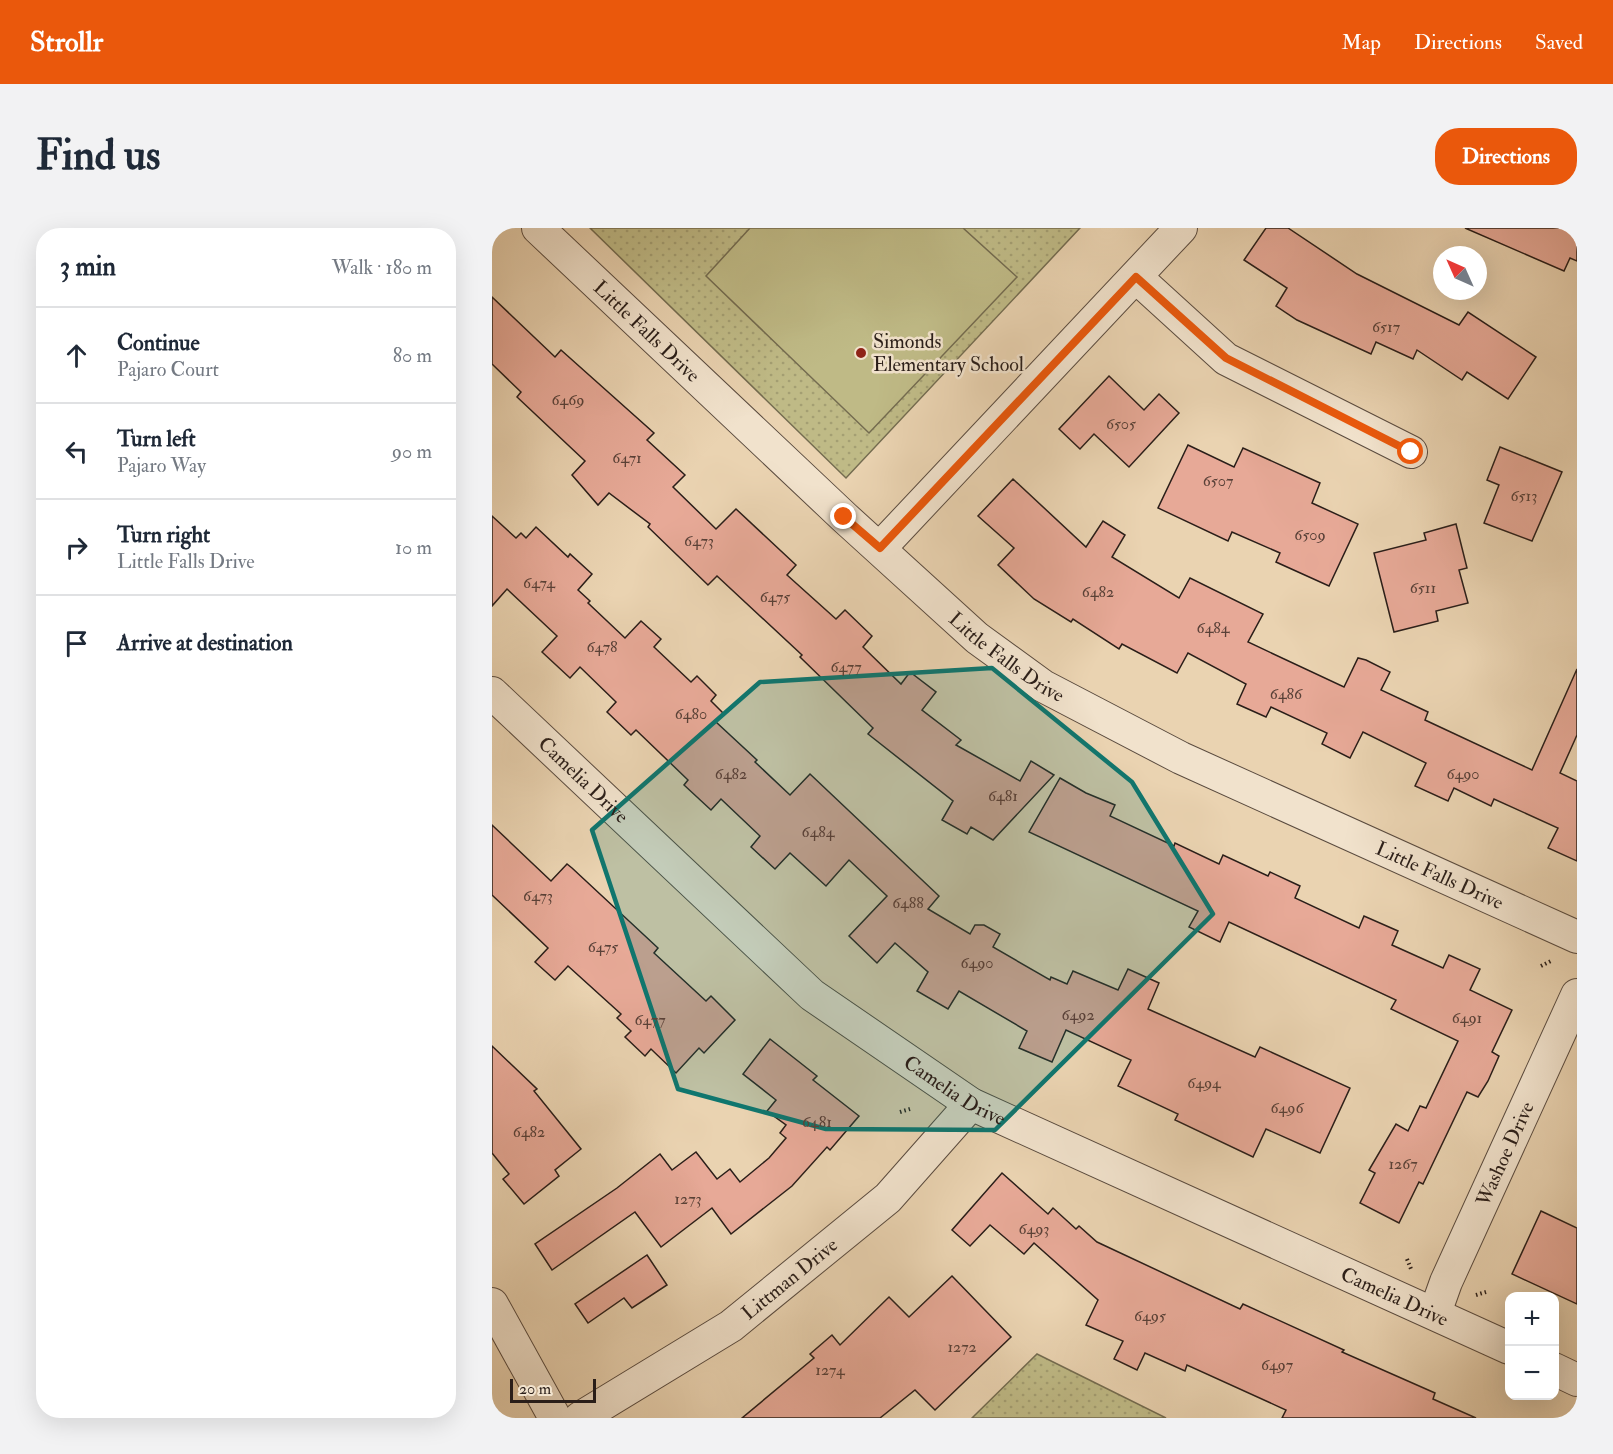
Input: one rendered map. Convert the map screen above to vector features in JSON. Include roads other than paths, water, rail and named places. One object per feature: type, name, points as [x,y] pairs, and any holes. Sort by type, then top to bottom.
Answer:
[{"type":"street","name":"Little Falls Drive","points":[[538,228],[977,638],[1043,686],[1181,758],[1577,937]]},
{"type":"street","points":[[880,548],[1180,228]]},
{"type":"street","points":[[1136,277],[1226,358],[1411,452]]},
{"type":"street","name":"Camelia Drive","points":[[492,693],[812,995],[971,1104],[1505,1346]]},
{"type":"street","name":"Washoe Drive","points":[[1435,1313],[1446,1282],[1577,995]]},
{"type":"street","name":"Littman Drive","points":[[580,1418],[731,1326],[888,1198],[971,1104]]},
{"type":"street","points":[[492,1304],[555,1418]]},
{"type":"street","points":[[1559,1371],[1577,1380]]},
{"type":"place","name":"Simonds Elementary School","points":[[861,353]]}]
